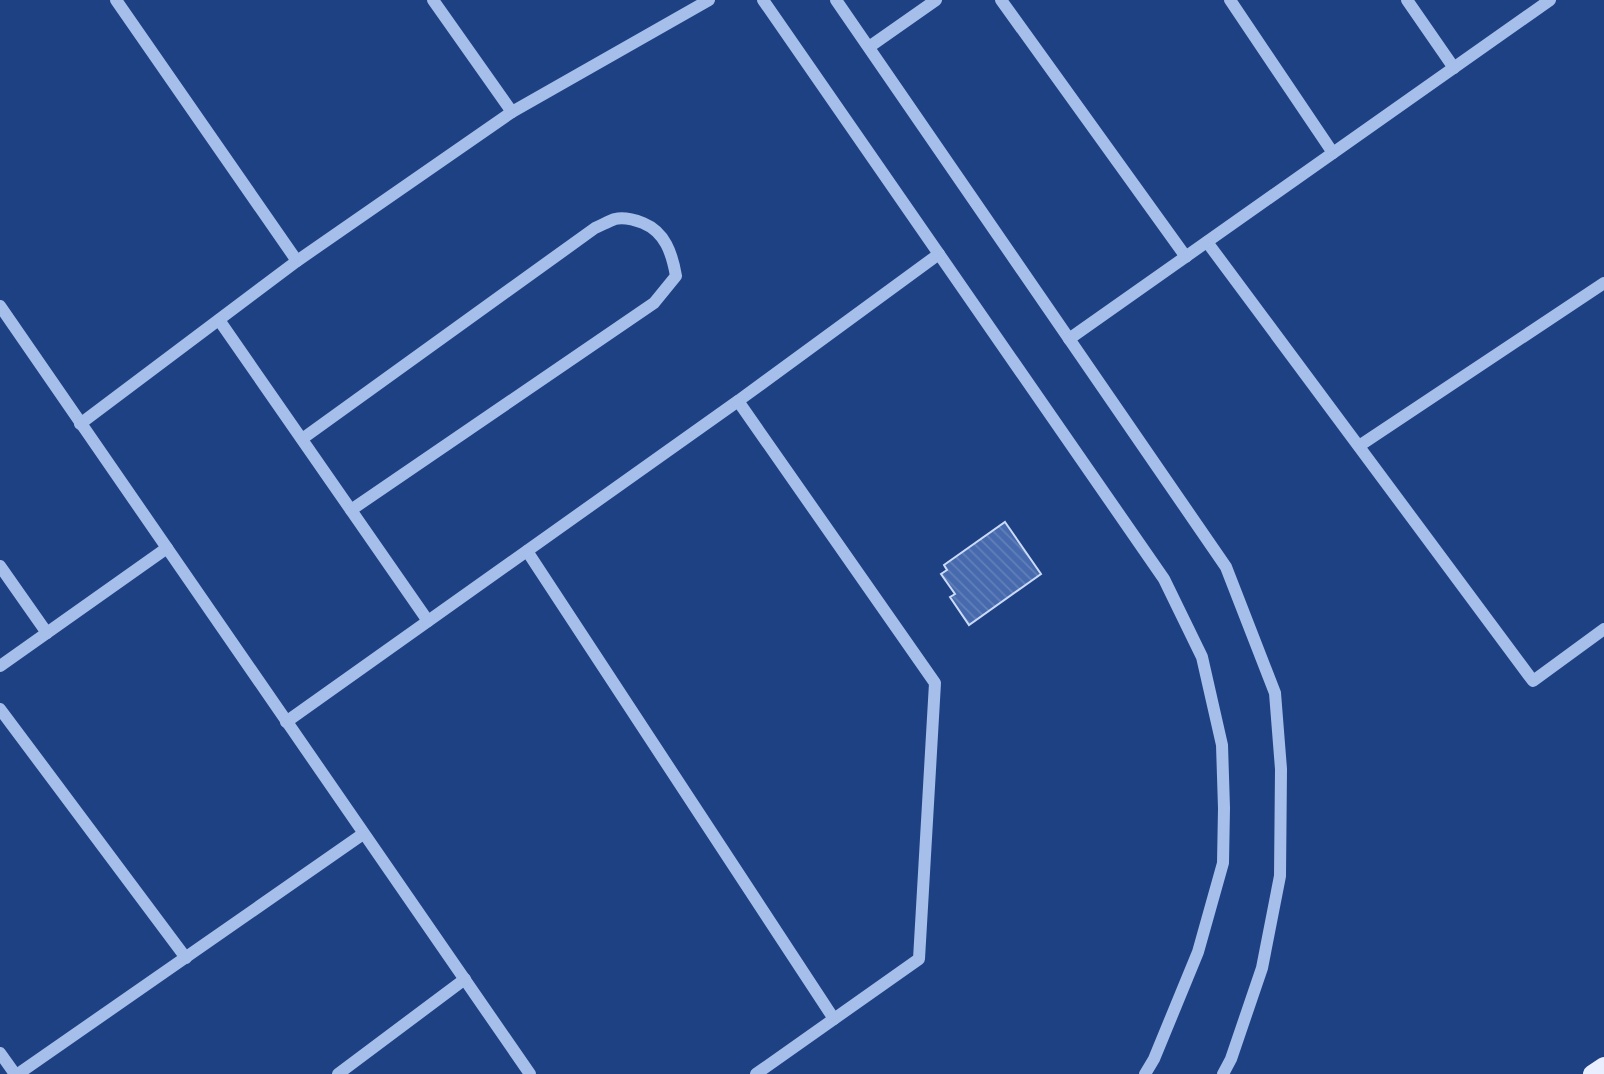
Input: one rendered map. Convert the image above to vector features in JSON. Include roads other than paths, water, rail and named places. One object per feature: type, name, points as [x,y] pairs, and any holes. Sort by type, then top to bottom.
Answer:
[{"type":"main road","points":[[1592,1074],[1604,1066]]},
{"type":"street","points":[[116,0],[298,261]]},
{"type":"street","points":[[433,0],[512,112]]},
{"type":"street","points":[[80,424],[298,261],[512,112],[709,0]]},
{"type":"street","points":[[763,0],[1164,579],[1202,657],[1222,745],[1223,863],[1198,952],[1145,1074]]},
{"type":"street","points":[[836,0],[1226,568],[1275,693],[1281,769],[1280,876],[1262,968],[1231,1059],[1223,1074]]},
{"type":"street","points":[[869,47],[936,0]]},
{"type":"street","points":[[1001,0],[1186,257]]},
{"type":"street","points":[[1230,0],[1333,153]]},
{"type":"street","points":[[1408,0],[1454,68]]},
{"type":"street","points":[[1069,339],[1550,0]]},
{"type":"street","points":[[302,439],[595,229],[617,218],[634,219],[654,228],[665,241],[672,256],[676,276],[654,303],[351,510]]},
{"type":"street","points":[[1207,242],[1533,681],[1604,629]]},
{"type":"street","points":[[286,722],[738,401],[939,254]]},
{"type":"street","points":[[1359,446],[1604,283]]},
{"type":"street","points":[[0,306],[530,1074]]},
{"type":"street","points":[[219,320],[428,621]]},
{"type":"street","points":[[738,401],[934,684],[919,959],[755,1074]]},
{"type":"street","points":[[0,666],[167,548]]},
{"type":"street","points":[[527,551],[834,1019]]},
{"type":"street","points":[[0,566],[47,633]]},
{"type":"street","points":[[0,709],[186,957]]},
{"type":"street","points":[[1,1056],[17,1074],[363,834]]},
{"type":"street","points":[[338,1074],[465,979]]}]
